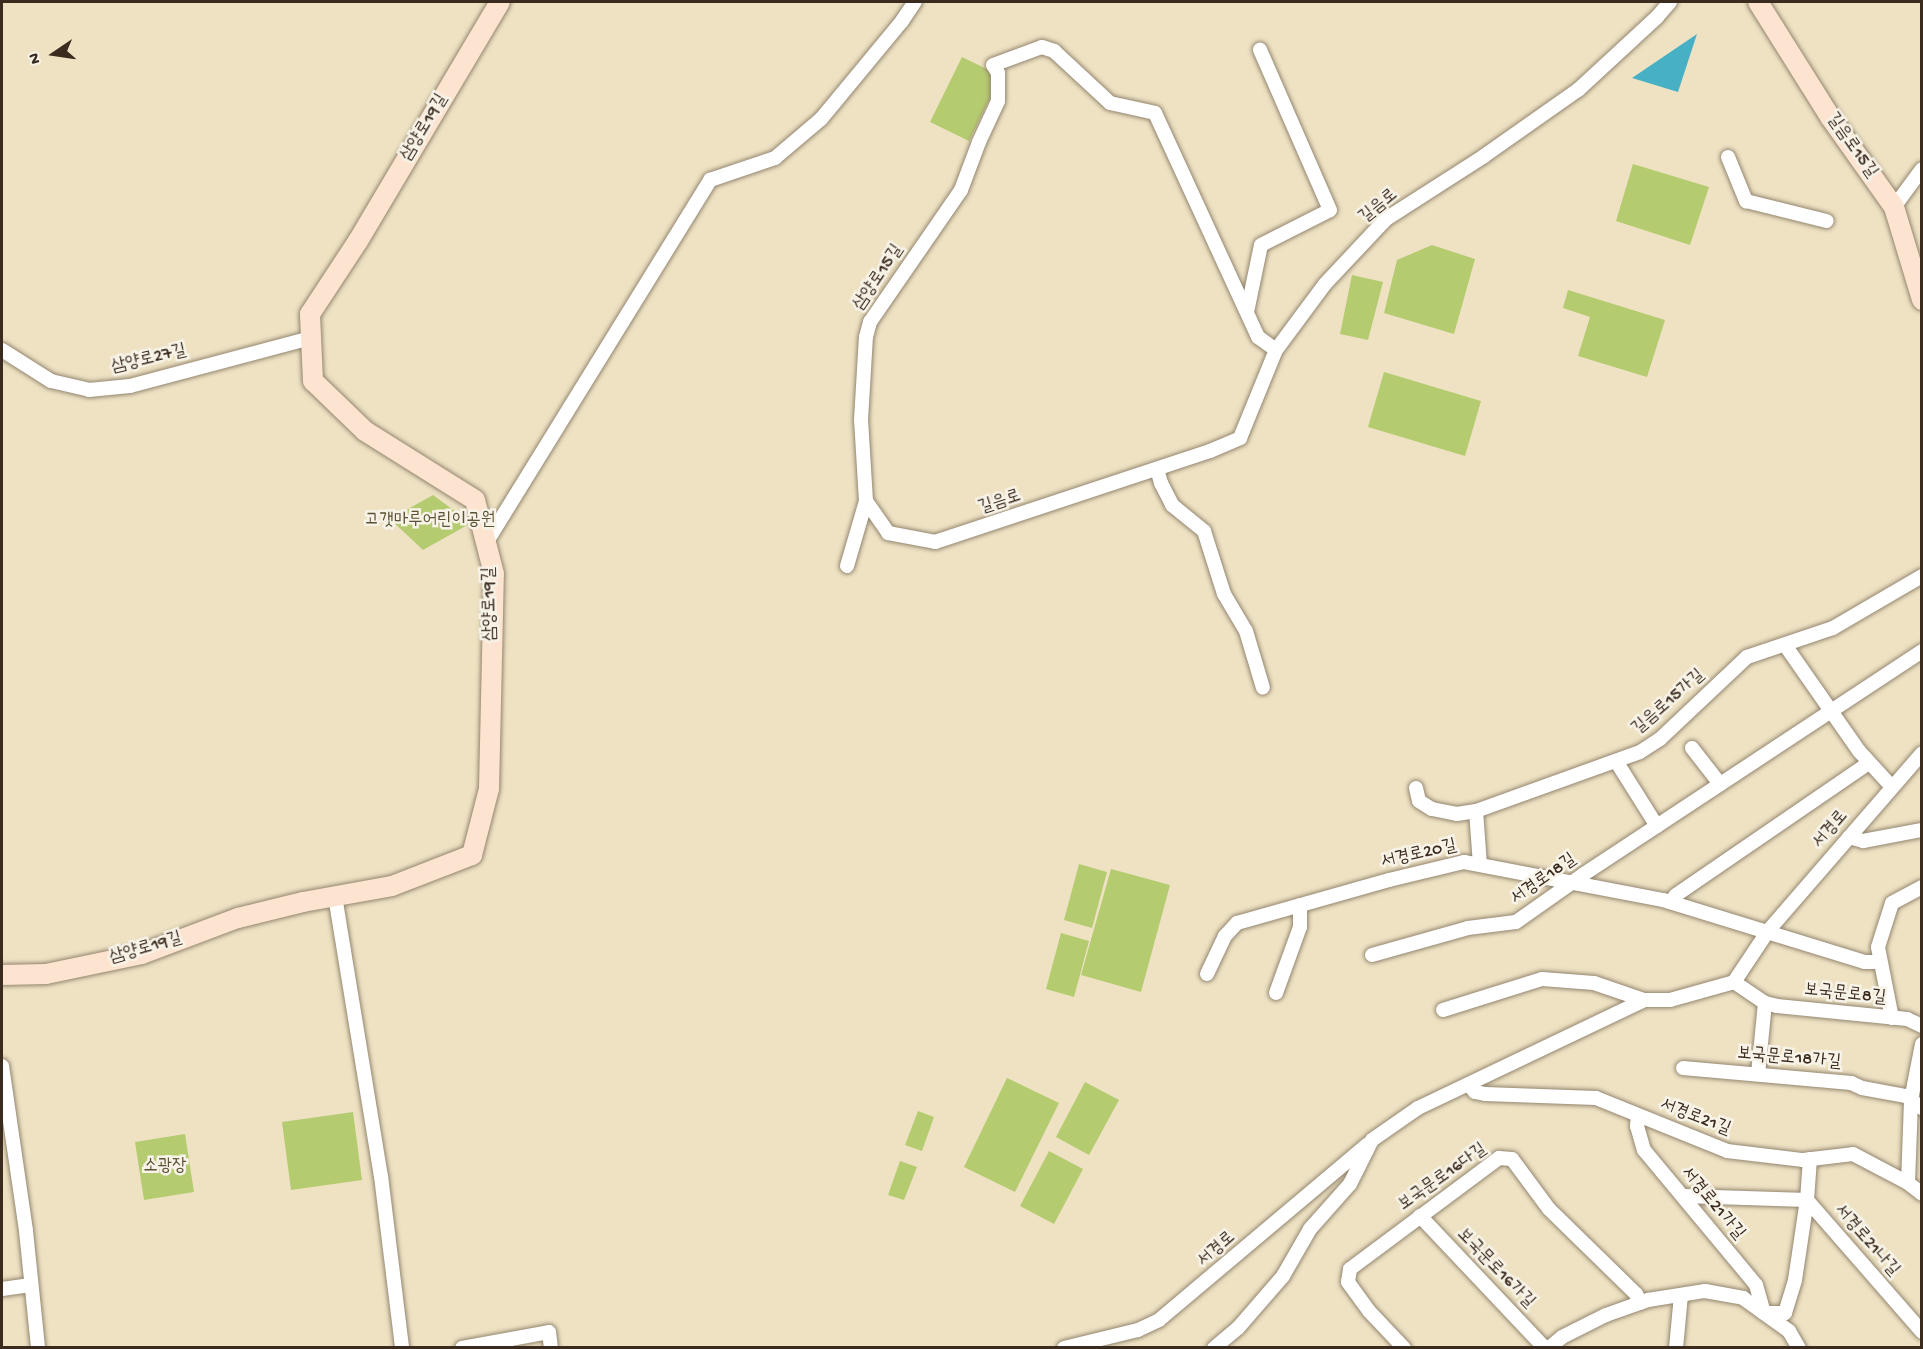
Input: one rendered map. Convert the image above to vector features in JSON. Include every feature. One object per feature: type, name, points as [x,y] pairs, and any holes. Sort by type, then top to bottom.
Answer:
[{"type":"street","name":"삼양로19길","points":[[2,975],[46,974],[142,954],[238,918],[335,896],[392,886],[472,855],[489,789],[494,574],[475,500],[365,431],[313,381],[310,314],[357,241],[500,2]]},
{"type":"street","points":[[486,543],[710,180],[774,158],[821,119],[915,2]]},
{"type":"street","name":"길음로","points":[[867,501],[888,533],[935,542],[1157,469],[1240,438],[1276,350],[1325,284],[1386,219],[1484,156],[1578,90],[1657,17],[1670,2]]},
{"type":"street","name":"길음로15길","points":[[1758,2],[1830,117],[1894,207],[1922,300]]},
{"type":"street","name":"삼양로15길","points":[[847,566],[867,501],[861,420],[866,337],[870,322],[961,190],[979,142],[998,101],[998,73],[993,65],[1042,47],[1054,51],[1110,103],[1155,113],[1247,312]]},
{"type":"street","points":[[1260,50],[1330,210],[1261,245],[1247,312],[1258,337],[1276,350]]},
{"type":"street","points":[[1728,157],[1746,201],[1827,222]]},
{"type":"street","points":[[1894,207],[1922,169]]},
{"type":"street","name":"삼양로27길","points":[[2,350],[51,381],[89,390],[130,386],[311,338]]},
{"type":"street","points":[[1157,469],[1172,505],[1204,531],[1224,594],[1246,631],[1263,688]]},
{"type":"street","name":"길음로15가길","points":[[1416,788],[1419,801],[1432,809],[1456,814],[1476,811],[1640,752],[1660,739],[1748,657],[1833,628],[1922,576]]},
{"type":"street","points":[[1785,645],[1869,763],[1892,787]]},
{"type":"street","name":"서경로18길","points":[[1372,955],[1468,928],[1516,922],[1571,882],[1922,651]]},
{"type":"street","points":[[1692,748],[1720,784]]},
{"type":"street","name":"서경로","points":[[1443,1010],[1542,979],[1594,983],[1644,1000],[1670,1000],[1734,982],[1768,931],[1922,753]]},
{"type":"street","points":[[1616,761],[1657,826]]},
{"type":"street","points":[[1670,902],[1676,895],[1869,763]]},
{"type":"street","points":[[1476,811],[1480,865]]},
{"type":"street","points":[[1849,837],[1863,841],[1922,830]]},
{"type":"street","name":"서경로20길","points":[[1207,974],[1225,936],[1238,923],[1455,862],[1670,902],[1768,931]]},
{"type":"street","points":[[1892,1018],[1879,962],[1878,947],[1892,903],[1922,887]]},
{"type":"street","points":[[335,896],[381,1176],[402,1347]]},
{"type":"street","points":[[1276,993],[1300,927],[1300,905]]},
{"type":"street","points":[[1768,931],[1865,962],[1879,962]]},
{"type":"street","name":"보국문로8길","points":[[1734,982],[1765,1003],[1906,1019],[1922,1026]]},
{"type":"street","name":"서경로","points":[[1064,1347],[1138,1330],[1159,1320],[1372,1140],[1418,1108],[1644,1000]]},
{"type":"street","points":[[1758,1074],[1765,1003]]},
{"type":"street","points":[[1908,1183],[1922,1044]]},
{"type":"street","points":[[2,1066],[38,1347]]},
{"type":"street","name":"보국문로18가길","points":[[1683,1068],[1851,1083],[1862,1088],[1906,1096],[1916,1104]]},
{"type":"street","name":"서경로21길","points":[[1469,1085],[1475,1092],[1485,1094],[1596,1098],[1727,1150],[1809,1159],[1853,1154],[1908,1183],[1922,1194]]},
{"type":"street","name":"서경로21가길","points":[[1638,1116],[1637,1126],[1644,1150],[1756,1285],[1764,1313]]},
{"type":"street","name":"서경로","points":[[1214,1347],[1238,1328],[1283,1276],[1310,1229],[1350,1184],[1372,1140]]},
{"type":"street","name":"보국문로16다길","points":[[1404,1347],[1369,1311],[1348,1282],[1350,1269],[1499,1158],[1512,1159],[1549,1209],[1636,1294],[1641,1303]]},
{"type":"street","name":"서경로21나길","points":[[1809,1159],[1807,1200],[1922,1332]]},
{"type":"street","name":"서경로21나길","points":[[1683,1196],[1807,1200]]},
{"type":"street","points":[[1764,1313],[1785,1313],[1795,1280],[1807,1200]]},
{"type":"street","name":"보국문로16가길","points":[[1420,1216],[1547,1347],[1606,1315],[1641,1303],[1704,1291],[1743,1298],[1789,1331],[1799,1347]]},
{"type":"street","points":[[2,1289],[31,1285]]},
{"type":"street","points":[[1676,1347],[1681,1295]]},
{"type":"street","points":[[462,1347],[549,1332],[551,1347]]},
{"type":"green space","points":[[962,57],[1001,76],[969,141],[930,122]]},
{"type":"green space","points":[[1633,164],[1709,187],[1690,245],[1616,221]]},
{"type":"green space","points":[[1432,245],[1475,259],[1454,334],[1384,313],[1397,260]]},
{"type":"green space","points":[[1352,275],[1383,282],[1368,340],[1340,334]]},
{"type":"green space","points":[[1568,290],[1665,320],[1647,377],[1578,356],[1590,317],[1563,308]]},
{"type":"green space","points":[[1384,372],[1481,401],[1465,456],[1368,427]]},
{"type":"green space","name":"고갯마루어린이공원","points":[[433,495],[471,523],[423,550],[390,519]]},
{"type":"green space","points":[[1079,864],[1107,872],[1092,928],[1064,920]]},
{"type":"green space","points":[[1111,869],[1170,885],[1141,992],[1081,975]]},
{"type":"green space","points":[[1061,933],[1089,941],[1074,997],[1046,989]]},
{"type":"green space","points":[[1007,1078],[1059,1103],[1015,1192],[964,1167]]},
{"type":"green space","points":[[1085,1082],[1119,1100],[1089,1155],[1056,1137]]},
{"type":"green space","points":[[918,1111],[934,1117],[922,1151],[905,1145]]},
{"type":"green space","points":[[353,1112],[362,1180],[291,1190],[282,1122]]},
{"type":"green space","name":"소광장","points":[[185,1134],[194,1192],[144,1200],[135,1142]]},
{"type":"green space","points":[[1049,1151],[1083,1169],[1054,1224],[1020,1206]]},
{"type":"green space","points":[[900,1161],[917,1167],[904,1200],[888,1195]]},
{"type":"water","points":[[1697,34],[1678,92],[1632,78]]}]
